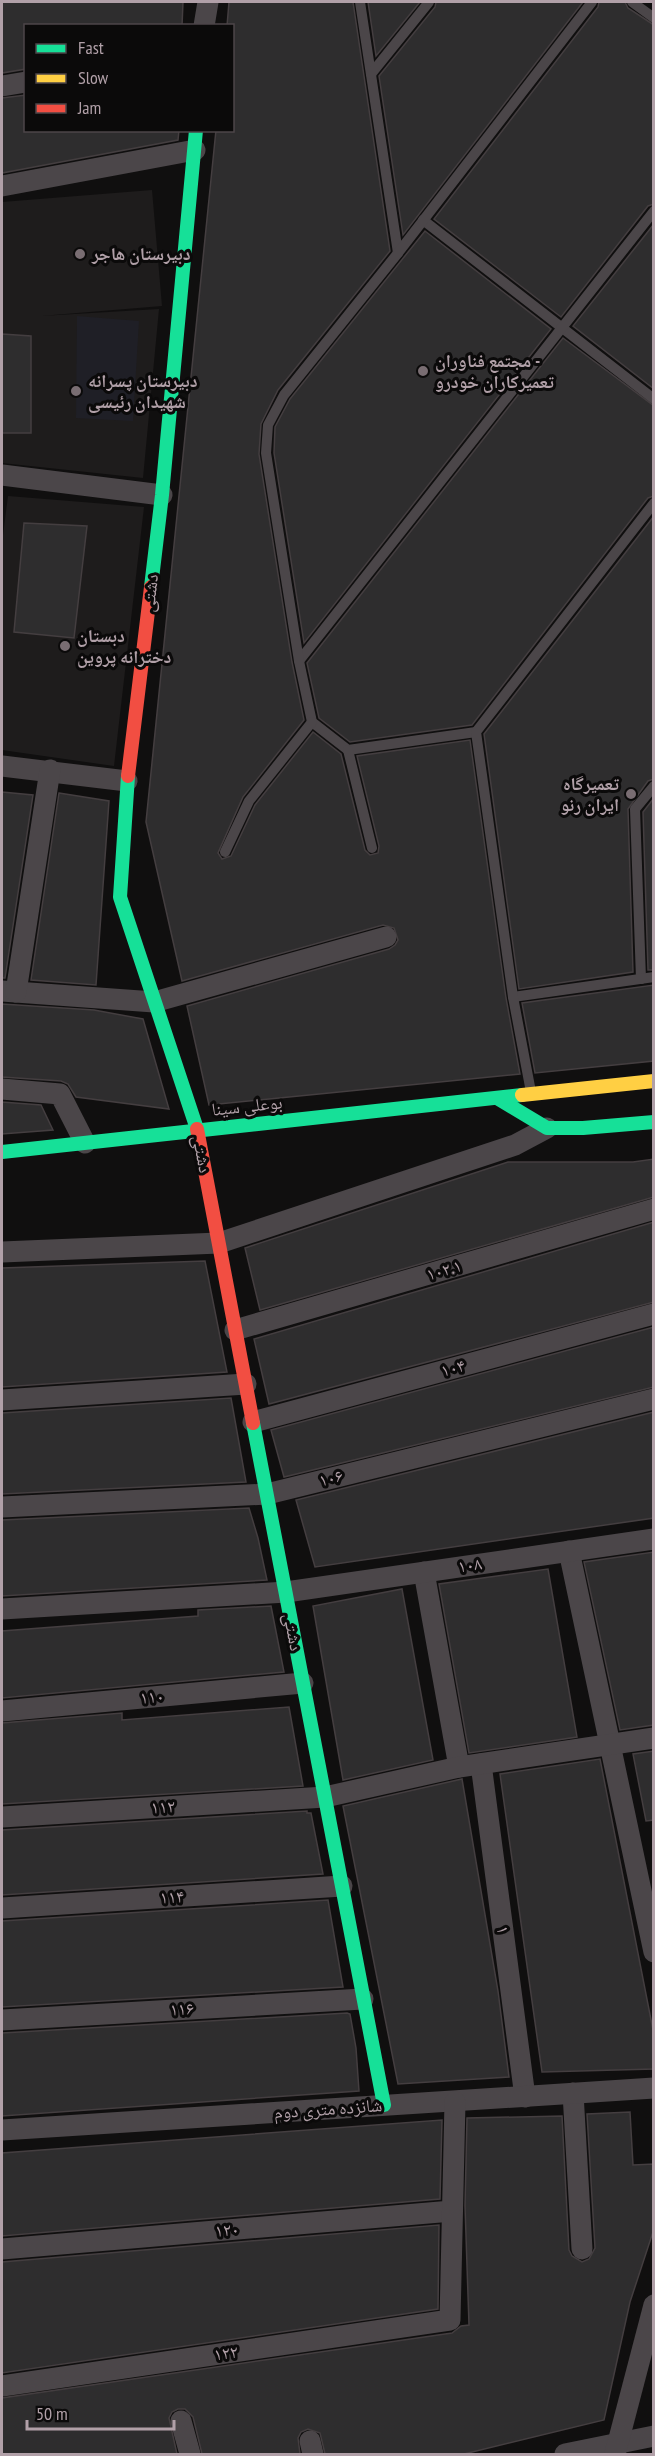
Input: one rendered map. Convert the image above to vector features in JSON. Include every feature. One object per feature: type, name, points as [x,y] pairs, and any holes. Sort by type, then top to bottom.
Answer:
[{"type":"street","points":[[204,24],[208,2]]},
{"type":"street","points":[[2,86],[24,82]]},
{"type":"street","points":[[2,186],[196,140]]},
{"type":"street","name":"دشتی","points":[[196,140],[162,495],[127,782],[120,897],[197,1130],[384,2105]]},
{"type":"street","points":[[2,475],[162,495]]},
{"type":"street","points":[[2,766],[50,770],[127,782]]},
{"type":"street","points":[[50,770],[9,991],[154,1002],[386,937]]},
{"type":"street","name":"بوعلی سینا","points":[[538,1109],[654,1081]]},
{"type":"street","points":[[2,1089],[60,1094],[85,1143]]},
{"type":"street","points":[[2,1252],[219,1243],[515,1144],[538,1109],[497,1098]]},
{"type":"street","name":"بوعلی سینا","points":[[2,1152],[497,1098],[538,1109],[583,1128],[654,1122]]},
{"type":"street","name":"۱۰۲.۱","points":[[235,1330],[654,1209]]},
{"type":"street","name":"۱۰۴","points":[[253,1422],[654,1314]]},
{"type":"street","points":[[2,1400],[246,1384]]},
{"type":"street","name":"۱۰۶","points":[[2,1507],[267,1494],[654,1399]]},
{"type":"street","name":"۱۰۸","points":[[2,1608],[286,1592],[654,1539]]},
{"type":"street","points":[[568,1551],[654,1952]]},
{"type":"street","points":[[424,1572],[459,1767]]},
{"type":"street","name":"۱۱۰","points":[[2,1711],[303,1683]]},
{"type":"street","name":"۱۱۲","points":[[2,1817],[325,1797],[459,1767],[654,1738]]},
{"type":"street","name":"۱","points":[[481,1764],[525,2097]]},
{"type":"street","name":"۱۱۴","points":[[2,1908],[342,1886]]},
{"type":"street","name":"۱۱۶","points":[[2,2020],[363,1999]]},
{"type":"street","name":"شانزده متری دوم","points":[[2,2130],[654,2088]]},
{"type":"street","points":[[573,2094],[582,2249]]},
{"type":"street","points":[[452,2211],[455,2102]]},
{"type":"street","name":"۱۲۰","points":[[2,2249],[452,2211]]},
{"type":"street","name":"۱۲۲","points":[[2,2386],[450,2320],[452,2211]]},
{"type":"street","points":[[616,2450],[654,2305]]},
{"type":"street","points":[[181,2421],[190,2454]]},
{"type":"street","points":[[616,2450],[654,2436]]},
{"type":"street","points":[[565,2454],[616,2450],[654,2443]]},
{"type":"lane","points":[[360,2],[398,253]]},
{"type":"lane","points":[[371,74],[429,2]]},
{"type":"lane","points":[[372,848],[348,750],[312,722],[299,661],[266,453],[268,425],[284,395],[398,253],[592,2]]},
{"type":"lane","points":[[632,2],[654,18]]},
{"type":"lane","points":[[299,661],[654,211]]},
{"type":"lane","points":[[423,220],[654,399]]},
{"type":"lane","points":[[348,750],[476,732],[654,502]]},
{"type":"lane","points":[[225,852],[249,801],[312,722]]},
{"type":"lane","points":[[476,732],[513,997],[538,1109]]},
{"type":"lane","points":[[641,979],[635,809],[654,786]]},
{"type":"lane","points":[[513,997],[654,977]]},
{"type":"shaded area","points":[[152,190],[162,306],[41,316],[159,309],[143,478],[2,463],[2,202]]},
{"type":"shaded area","points":[[77,316],[139,321],[133,421],[76,418]]},
{"type":"shaded area","name":"دبستان دخترانه پروین","points":[[8,496],[144,507],[114,766],[2,750],[2,543]]},
{"type":"building","points":[[2,2],[183,2],[182,24],[24,24],[24,69],[2,73]]},
{"type":"building","points":[[229,2],[353,2],[390,251],[278,390],[261,424],[259,454],[292,662],[304,720],[243,797],[218,853],[222,859],[231,856],[255,805],[313,732],[341,754],[365,850],[370,855],[378,853],[379,846],[357,756],[470,740],[506,998],[520,1074],[209,1105],[187,1006],[389,949],[398,940],[394,928],[383,925],[182,981],[146,822],[216,132],[234,132],[234,24],[227,24]]},
{"type":"building","points":[[368,2],[420,2],[376,56]]},
{"type":"building","points":[[436,2],[583,2],[403,235],[379,76],[435,7]]},
{"type":"building","points":[[599,2],[625,2],[628,8],[654,25],[654,204],[648,206],[561,317],[434,219],[598,7]]},
{"type":"building","points":[[24,95],[24,132],[179,132],[178,140],[2,173],[2,98]]},
{"type":"building","points":[[654,224],[654,389],[573,326]]},
{"type":"building","points":[[425,231],[551,329],[304,643],[274,453],[275,427],[290,399]]},
{"type":"building","points":[[2,334],[31,336],[31,433],[2,433]]},
{"type":"building","points":[[563,338],[654,406],[654,496],[648,498],[472,725],[350,742],[319,718],[307,663]]},
{"type":"building","points":[[654,516],[654,779],[648,781],[628,809],[633,972],[519,989],[484,734]]},
{"type":"building","points":[[24,523],[87,526],[74,638],[14,632]]},
{"type":"building","points":[[2,792],[33,795],[5,978],[2,978]]},
{"type":"building","points":[[59,793],[109,801],[96,985],[31,980]]},
{"type":"building","points":[[654,798],[654,970],[648,970],[643,812]]},
{"type":"building","points":[[654,985],[654,1061],[535,1073],[522,1003]]},
{"type":"building","points":[[2,1004],[94,1010],[143,1019],[169,1109],[76,1097],[68,1084],[61,1081],[2,1077]]},
{"type":"building","points":[[2,1102],[41,1105],[53,1130],[2,1134]]},
{"type":"building","points":[[654,1159],[654,1197],[260,1310],[245,1248],[508,1162],[633,1162]]},
{"type":"building","points":[[654,1222],[654,1302],[269,1404],[254,1339]]},
{"type":"building","points":[[205,1261],[227,1372],[2,1387],[2,1268]]},
{"type":"building","points":[[654,1327],[654,1387],[284,1477],[271,1430]]},
{"type":"building","points":[[231,1398],[246,1482],[2,1494],[2,1413]]},
{"type":"building","points":[[654,1412],[654,1518],[315,1567],[296,1500]]},
{"type":"building","points":[[249,1508],[267,1580],[2,1596],[2,1520]]},
{"type":"building","points":[[654,1552],[654,1725],[620,1730],[584,1562]]},
{"type":"building","points":[[548,1569],[577,1737],[469,1753],[439,1584]]},
{"type":"building","points":[[402,1589],[433,1760],[343,1780],[313,1606]]},
{"type":"building","points":[[271,1606],[284,1672],[2,1698],[2,1631],[198,1616],[198,1610]]},
{"type":"building","points":[[289,1707],[303,1786],[2,1804],[2,1723],[122,1713],[122,1720]]},
{"type":"building","points":[[654,1751],[654,1820],[646,1821],[633,1754]]},
{"type":"building","points":[[600,1759],[654,2035],[654,2069],[542,2072],[500,1774]]},
{"type":"building","points":[[462,1779],[498,1991],[509,2077],[398,2084],[343,1806]]},
{"type":"building","points":[[307,1811],[311,1813],[323,1874],[2,1895],[2,1830]]},
{"type":"building","points":[[328,1900],[343,1987],[2,2007],[2,1921]]},
{"type":"building","points":[[350,2014],[356,2048],[359,2091],[2,2116],[2,2033]]},
{"type":"building","points":[[630,2112],[633,2165],[654,2164],[654,2229],[630,2302],[604,2420],[464,2454],[325,2454],[320,2433],[308,2429],[301,2432],[298,2438],[300,2454],[202,2454],[193,2417],[185,2409],[178,2409],[172,2412],[169,2418],[177,2454],[2,2454],[2,2398],[452,2333],[461,2326],[469,2325],[465,2206],[467,2118],[562,2116],[569,2250],[572,2256],[582,2262],[589,2259],[595,2248],[587,2114]]},
{"type":"building","points":[[442,2120],[440,2199],[2,2236],[2,2153]]},
{"type":"building","points":[[439,2225],[438,2309],[2,2373],[2,2262]]},
{"type":"traffic: fast","points":[[151,587],[162,495],[196,132]]},
{"type":"traffic: fast","points":[[128,776],[120,897],[197,1129]]},
{"type":"traffic: fast","points":[[2,1152],[522,1095]]},
{"type":"traffic: fast","points":[[497,1098],[547,1128],[583,1128],[654,1122]]},
{"type":"traffic: fast","points":[[253,1423],[384,2105]]},
{"type":"traffic: slow","points":[[522,1095],[654,1081]]},
{"type":"traffic: jam","points":[[128,776],[151,587]]},
{"type":"traffic: jam","points":[[197,1129],[253,1423]]},
{"type":"place","name":"دبیرستان هاجر","points":[[80,254]]},
{"type":"place","name":"مجتمع فناوران - تعمیرکاران خودرو","points":[[423,371]]},
{"type":"place","name":"دبیرستان پسرانه شهیدان رئیسی","points":[[76,391]]},
{"type":"place","name":"دبستان دخترانه پروین","points":[[65,646]]},
{"type":"place","name":"تعمیرگاه ایران رنو","points":[[631,794]]}]
